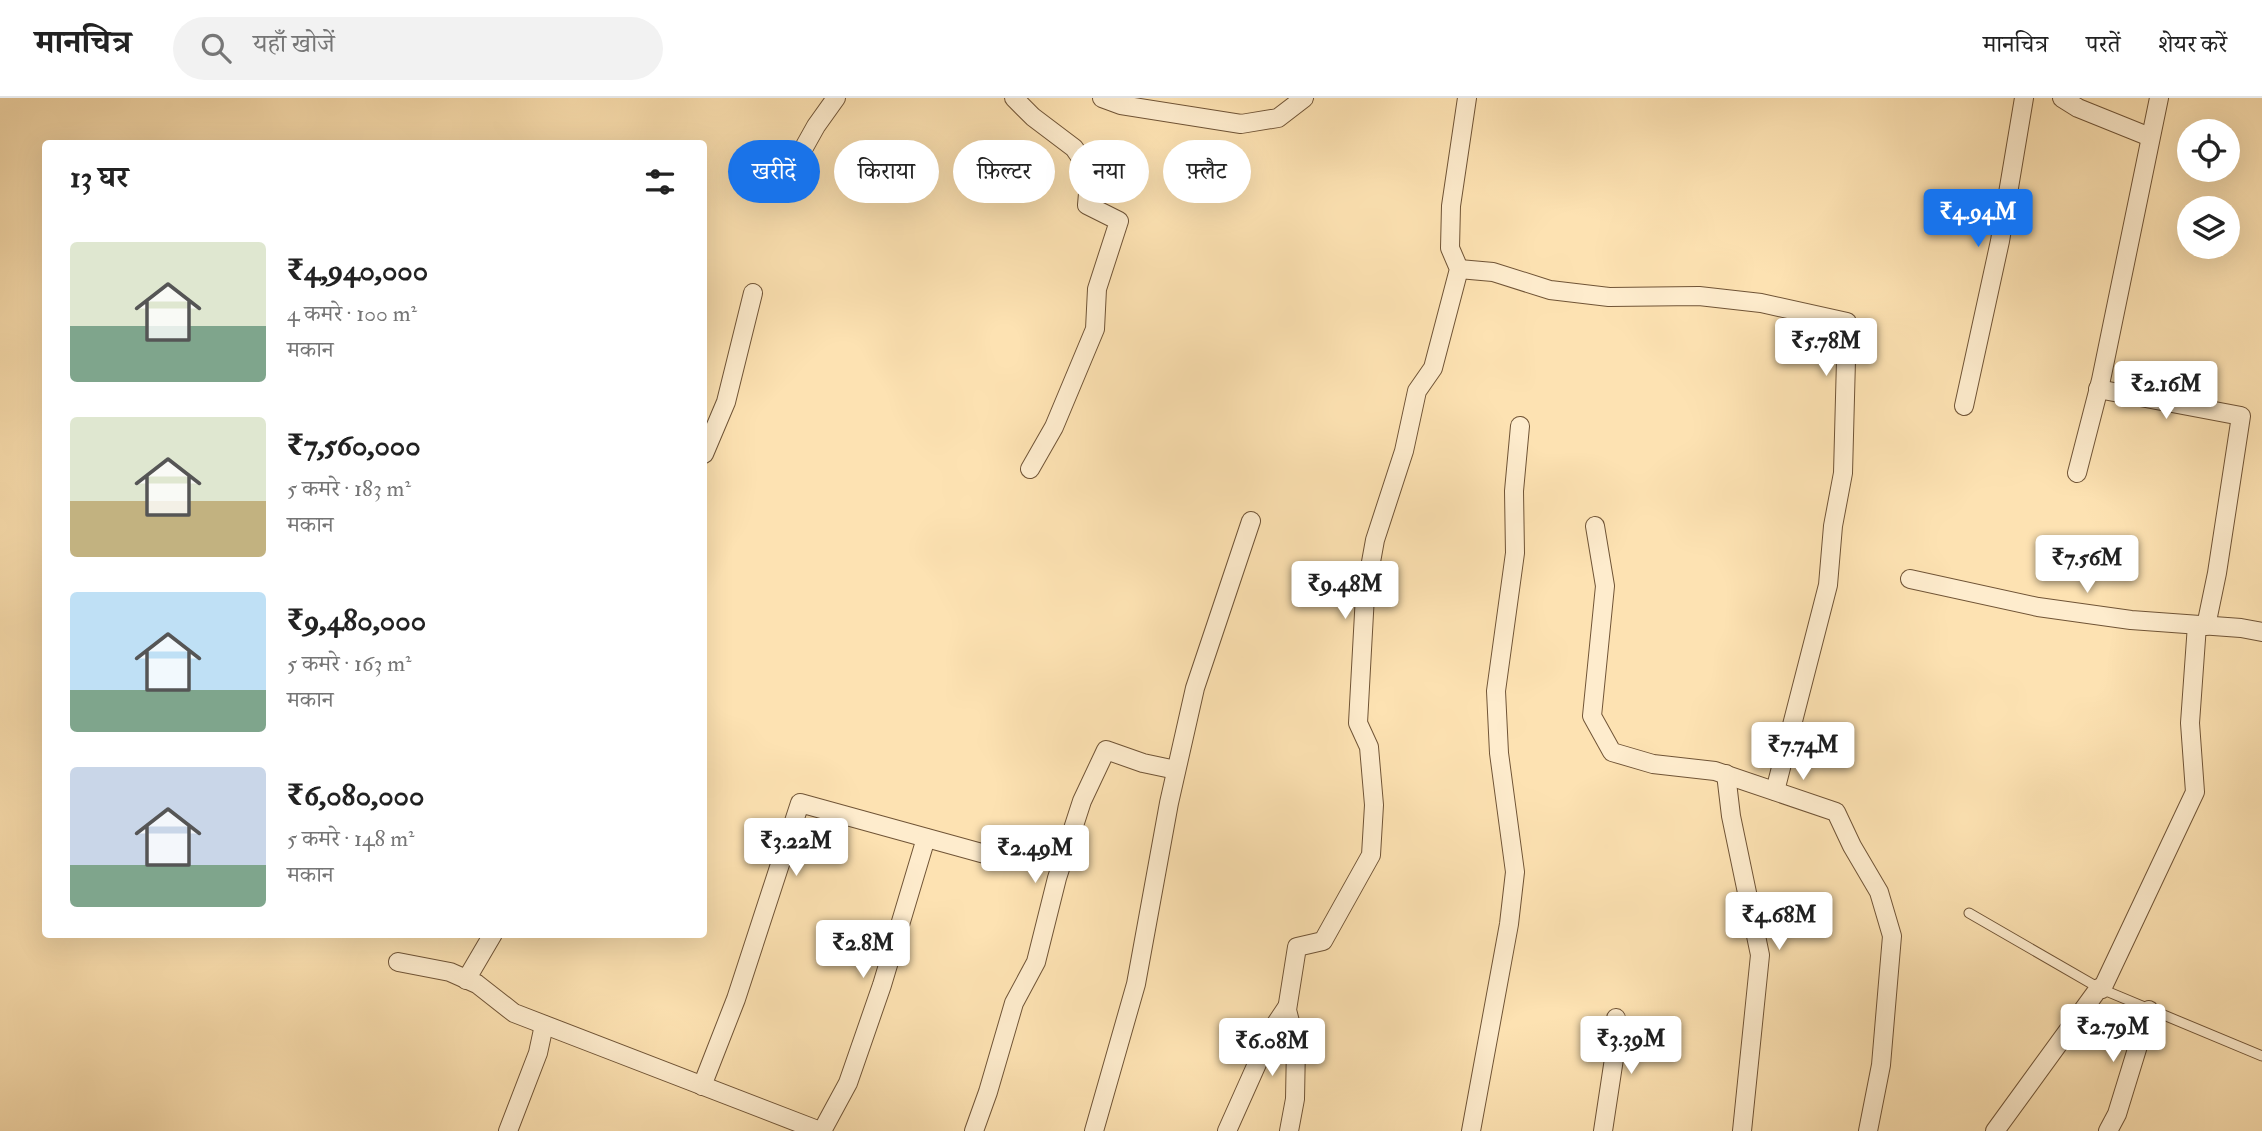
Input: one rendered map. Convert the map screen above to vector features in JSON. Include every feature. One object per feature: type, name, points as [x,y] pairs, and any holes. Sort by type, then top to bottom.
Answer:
[{"type":"street","points":[[808,140],[836,98]]},
{"type":"street","points":[[1014,98],[1033,117],[1074,148],[1090,171],[1087,205],[1119,221],[1097,289],[1095,329],[1054,427],[1030,469]]},
{"type":"street","points":[[1102,98],[1121,106],[1241,124],[1278,118],[1304,98]]},
{"type":"street","points":[[1289,1131],[1295,1099],[1296,1045],[1287,1007],[1297,947],[1323,940],[1371,855],[1374,805],[1369,747],[1358,723],[1365,595],[1376,541],[1404,452],[1417,391],[1433,368],[1460,269],[1450,248],[1451,206],[1467,98]]},
{"type":"street","points":[[1964,406],[2000,241],[2024,98]]},
{"type":"street","points":[[2062,98],[2078,108],[2150,137]]},
{"type":"street","points":[[2077,473],[2098,389],[2159,98]]},
{"type":"street","points":[[1460,269],[1493,272],[1550,290],[1609,297],[1699,296],[1761,303],[1847,322],[1843,473],[1833,526],[1828,585],[1776,791]]},
{"type":"street","points":[[707,447],[726,402],[753,293]]},
{"type":"street","points":[[1995,1131],[2101,989],[2195,792],[2190,723],[2202,625],[2217,573],[2241,416],[2098,389]]},
{"type":"street","points":[[1471,1131],[1509,924],[1515,872],[1499,753],[1496,691],[1515,553],[1514,491],[1520,426]]},
{"type":"street","points":[[1094,1131],[1136,984],[1195,688],[1251,521]]},
{"type":"street","points":[[1595,526],[1605,586],[1592,716],[1612,752],[1653,764],[1715,771],[1836,811],[1852,846],[1879,892],[1892,936],[1881,1065],[1868,1131]]},
{"type":"street","points":[[1910,579],[2038,607],[2131,620],[2262,632]]},
{"type":"street","points":[[974,1131],[1014,1003],[1036,962],[1057,878],[1082,801],[1106,750],[1143,763],[1177,770]]},
{"type":"street","points":[[1726,774],[1731,817],[1760,955],[1742,1131]]},
{"type":"street","points":[[702,1086],[736,999],[800,803],[985,854]]},
{"type":"street","points":[[398,962],[450,972],[477,984],[514,1013],[702,1086],[776,1123],[821,1131],[848,1083],[882,985],[926,838]]},
{"type":"street","points":[[466,980],[491,938]]},
{"type":"street","points":[[1227,1131],[1273,1028],[1287,1007]]},
{"type":"street","points":[[2108,1131],[2117,1114],[2149,1010]]},
{"type":"street","points":[[1603,1131],[1615,1052],[1616,1018]]},
{"type":"street","points":[[508,1131],[538,1053],[544,1025]]},
{"type":"lane","points":[[1969,913],[2101,989],[2262,1056]]}]
